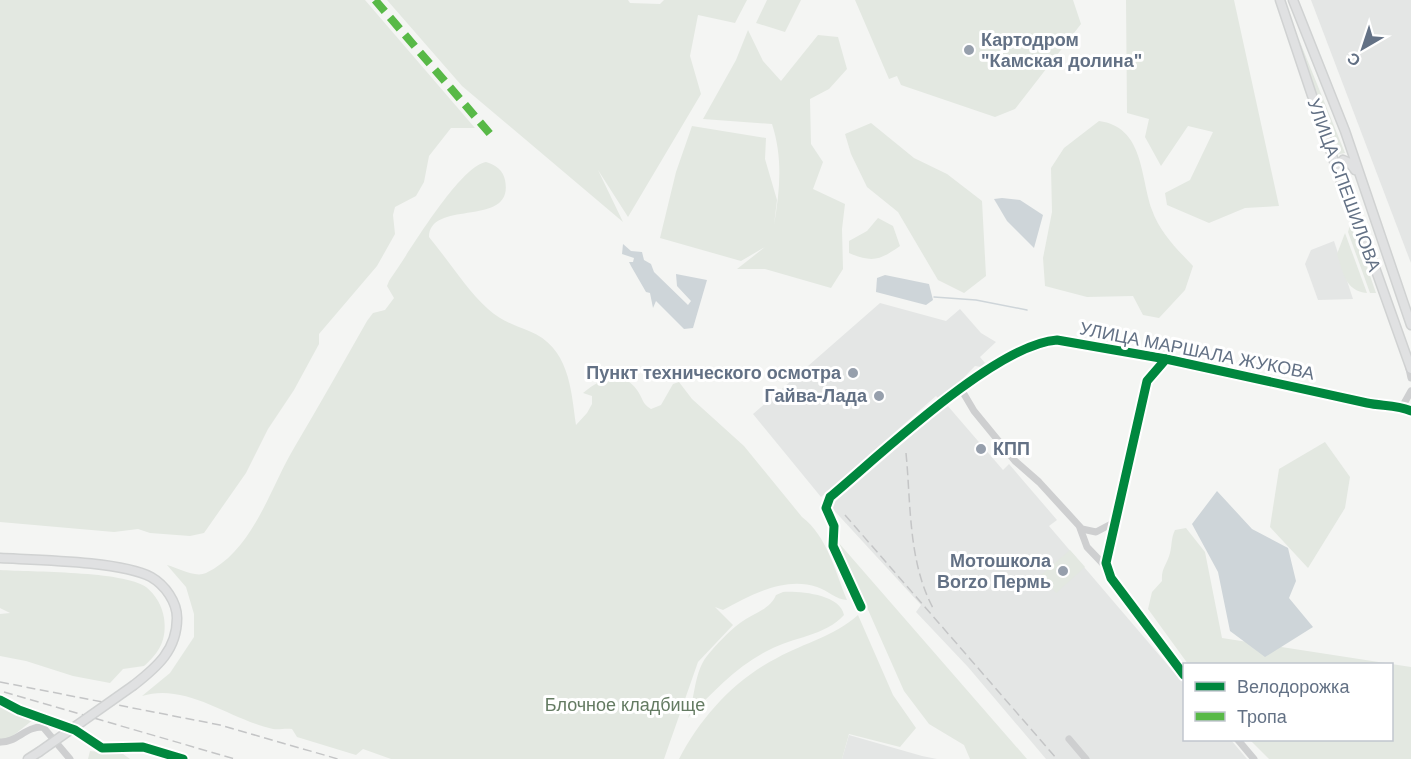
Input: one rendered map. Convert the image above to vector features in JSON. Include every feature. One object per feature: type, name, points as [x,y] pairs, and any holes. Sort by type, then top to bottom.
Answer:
[{"type":"main road","name":"УЛИЦА СПЕШИЛОВА","points":[[1280,0],[1343,188],[1363,234],[1411,369]]},
{"type":"main road","name":"УЛИЦА СПЕШИЛОВА","points":[[1293,0],[1363,183],[1411,325]]},
{"type":"main road","points":[[1343,188],[1340,167],[1343,160],[1350,163],[1363,183]]},
{"type":"main road","points":[[0,558],[124,568],[149,576],[162,585],[177,614],[174,638],[160,663],[134,685],[28,759]]},
{"type":"street","name":"УЛИЦА МАРШАЛА ЖУКОВА","points":[[861,607],[833,546],[834,526],[826,508],[827,502],[933,410],[961,389],[1015,354],[1048,341],[1166,359],[1367,404],[1389,408],[1402,407]]},
{"type":"street","points":[[1407,358],[1411,378]]},
{"type":"street","points":[[1107,568],[1147,381],[1166,359]]},
{"type":"street","points":[[961,389],[974,411],[1010,455],[1045,488],[1079,526],[1087,532],[1096,532],[1116,521]]},
{"type":"street","points":[[1411,391],[1402,407],[1411,411]]},
{"type":"street","points":[[1079,526],[1087,547],[1107,568],[1112,578],[1183,672]]},
{"type":"street","points":[[0,700],[19,710],[69,727],[102,748],[143,747],[183,759]]},
{"type":"street","points":[[0,742],[9,743],[34,728],[43,727],[70,759]]},
{"type":"street","points":[[1069,739],[1086,759]]},
{"type":"street","points":[[1239,741],[1254,759]]},
{"type":"shaded area","points":[[1311,0],[1411,0],[1411,263],[1409,258]]},
{"type":"shaded area","points":[[994,199],[1020,200],[1043,215],[1034,248],[1007,221]]},
{"type":"shaded area","points":[[1334,241],[1353,299],[1318,300],[1305,264],[1311,250]]},
{"type":"shaded area","points":[[623,244],[631,251],[642,252],[644,260],[651,264],[654,272],[688,305],[691,301],[677,286],[676,274],[707,280],[693,328],[684,329],[656,301],[653,308],[650,293],[646,292],[629,262],[633,262],[634,258],[622,254]]},
{"type":"shaded area","points":[[885,275],[929,284],[933,300],[926,305],[876,292],[877,278]]},
{"type":"shaded area","points":[[880,303],[946,321],[960,309],[981,333],[996,342],[980,357],[985,363],[981,367],[975,366],[941,401],[936,396],[821,497],[753,414]]},
{"type":"shaded area","points":[[947,405],[1003,470],[1009,464],[1057,520],[1049,526],[1183,683],[1183,741],[1232,741],[1247,759],[1046,759],[968,667],[916,612],[921,605],[830,506]]},
{"type":"shaded area","points":[[1217,491],[1252,529],[1288,548],[1296,581],[1289,598],[1313,627],[1265,657],[1230,631],[1218,572],[1192,524]]},
{"type":"shaded area","points":[[849,735],[922,756],[937,759],[842,759]]},
{"type":"green space","points":[[0,0],[365,0],[475,128],[451,128],[429,156],[424,182],[416,196],[395,207],[393,215],[395,234],[377,266],[319,334],[319,344],[294,390],[268,429],[246,473],[204,533],[190,536],[150,533],[138,529],[114,532],[0,522]]},
{"type":"green space","points":[[387,0],[628,0],[630,3],[660,4],[664,0],[747,0],[735,23],[698,15],[690,56],[701,94],[628,217],[598,170],[623,222],[462,86]]},
{"type":"green space","points":[[767,0],[801,0],[785,32],[756,23]]},
{"type":"green space","name":"Картодром \"Камская долина\"","points":[[855,0],[1073,0],[1081,24],[1015,109],[995,117],[901,85],[897,76],[889,79]]},
{"type":"green space","points":[[1126,0],[1234,0],[1279,206],[1245,208],[1209,223],[1167,205],[1165,193],[1190,180],[1213,132],[1188,126],[1161,166],[1145,137],[1149,119],[1127,113]]},
{"type":"green space","points":[[748,30],[763,61],[781,81],[818,35],[838,37],[847,69],[829,89],[810,99],[811,144],[823,162],[813,189],[845,204],[842,229],[843,269],[831,288],[765,269],[737,269],[765,247],[741,261],[660,238],[676,172],[692,126],[766,138],[765,159],[777,200],[774,225],[778,199],[779,162],[772,124],[703,119],[736,60]]},
{"type":"green space","points":[[1298,37],[1345,153],[1335,155]]},
{"type":"green space","points":[[1099,121],[1114,125],[1125,133],[1132,143],[1142,168],[1155,218],[1170,240],[1193,266],[1185,290],[1159,318],[1143,315],[1133,296],[1087,297],[1045,286],[1043,258],[1052,212],[1051,168],[1064,148]]},
{"type":"green space","points":[[871,123],[914,158],[947,174],[982,201],[986,276],[964,293],[938,280],[898,212],[867,187],[851,154],[845,134]]},
{"type":"green space","name":"Блочное кладбище","points":[[486,162],[496,166],[503,173],[505,195],[497,204],[486,209],[443,219],[433,225],[429,237],[465,284],[488,309],[503,320],[542,338],[553,347],[566,370],[576,425],[592,404],[592,396],[583,393],[603,380],[617,378],[631,383],[644,403],[651,409],[661,405],[673,384],[679,382],[692,399],[744,446],[818,534],[847,600],[817,587],[793,584],[768,589],[723,610],[715,607],[733,625],[698,662],[664,759],[391,759],[363,749],[356,755],[297,737],[292,729],[273,729],[192,698],[159,693],[142,696],[170,673],[194,637],[194,614],[186,587],[167,565],[202,574],[222,563],[236,550],[259,517],[285,464],[367,321],[373,313],[385,310],[394,298],[387,286],[389,281],[448,195],[475,167]]},
{"type":"green space","points":[[1346,167],[1363,221],[1343,169]]},
{"type":"green space","points":[[878,218],[893,226],[900,246],[881,257],[870,259],[849,253],[849,241],[867,231]]},
{"type":"green space","points":[[1351,222],[1376,293],[1370,293],[1348,232]]},
{"type":"green space","points":[[1345,233],[1367,293],[1354,289],[1343,274],[1337,254]]},
{"type":"green space","points":[[1325,442],[1350,477],[1345,508],[1308,568],[1270,527],[1279,469]]},
{"type":"green space","points":[[1186,528],[1205,552],[1222,638],[1384,663],[1187,663],[1148,609],[1152,592],[1162,581],[1162,573],[1170,553],[1175,530]]},
{"type":"green space","points":[[838,542],[1027,759],[970,759],[964,745],[929,724],[904,691]]},
{"type":"green space","name":"Мотошкола Borzo Пермь","points":[[1070,550],[1085,567],[1056,593],[1041,575]]},
{"type":"green space","points":[[0,570],[98,575],[135,582],[146,587],[156,597],[163,614],[165,626],[161,645],[144,666],[123,669],[110,683],[73,676],[26,661],[0,656],[0,614],[10,613],[0,608]]},
{"type":"green space","points":[[783,592],[808,593],[827,598],[841,608],[844,615],[828,628],[757,656],[726,680],[688,718],[697,677],[707,656],[736,626],[765,608],[776,595]]},
{"type":"green space","points":[[858,615],[893,695],[916,728],[900,747],[849,734],[842,759],[679,759],[708,714],[747,677],[788,652],[839,629]]},
{"type":"green space","points":[[1393,664],[1411,667],[1411,759],[1269,759],[1251,741],[1393,741]]},
{"type":"green space","points":[[0,707],[34,719],[0,746]]},
{"type":"green space","points":[[90,751],[123,754],[130,759],[88,759]]},
{"type":"waterway","points":[[934,297],[976,300],[1027,310]]},
{"type":"railway","points":[[906,453],[915,552],[925,590],[933,608]]},
{"type":"railway","points":[[845,515],[1057,759]]},
{"type":"railway","points":[[0,682],[220,725],[338,759]]},
{"type":"railway","points":[[4,692],[235,759]]},
{"type":"marked path","points":[[375,0],[491,135]]},
{"type":"cycle path","points":[[861,607],[833,546],[834,526],[826,508],[830,497],[907,430],[971,381],[1003,360],[1032,346],[1057,340],[1166,359],[1411,411]]},
{"type":"cycle path","points":[[1166,359],[1147,381],[1106,563],[1111,578],[1183,674]]},
{"type":"cycle path","points":[[0,700],[19,710],[75,730],[102,748],[143,747],[183,759]]},
{"type":"place","name":"Картодром \"Камская долина\"","points":[[969,50]]},
{"type":"place","name":"Пункт технического осмотра","points":[[853,373]]},
{"type":"place","name":"Гайва-Лада","points":[[879,396]]},
{"type":"place","name":"КПП","points":[[981,449]]},
{"type":"place","name":"Мотошкола Borzo Пермь","points":[[1063,571]]}]
